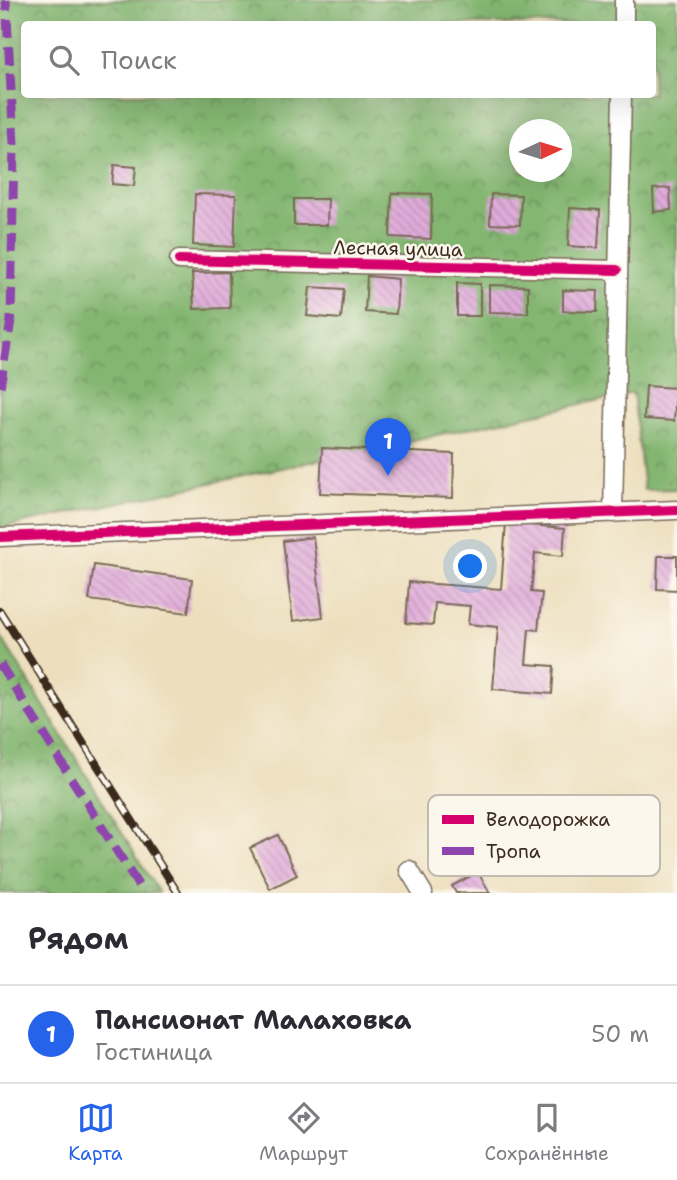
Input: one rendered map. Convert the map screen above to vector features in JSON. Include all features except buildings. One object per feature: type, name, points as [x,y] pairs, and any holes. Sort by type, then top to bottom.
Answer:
[{"type":"street","points":[[624,0],[624,21]]},
{"type":"street","points":[[613,513],[622,98]]},
{"type":"street","name":"Лесная улица","points":[[179,260],[617,270]]},
{"type":"street","points":[[0,537],[677,510]]},
{"type":"street","points":[[409,870],[423,893]]},
{"type":"green space","points":[[0,0],[677,0],[677,489],[644,490],[633,393],[0,528]]},
{"type":"green space","points":[[0,635],[159,893],[0,893]]},
{"type":"railway","points":[[0,611],[178,893]]},
{"type":"marked path","points":[[0,387],[11,320],[14,144],[6,0]]},
{"type":"marked path","points":[[0,664],[143,893]]},
{"type":"cycle path","points":[[179,260],[617,270]]},
{"type":"cycle path","points":[[0,537],[677,510]]},
{"type":"place","name":"Пансионат Малаховка","points":[[388,476]]}]
